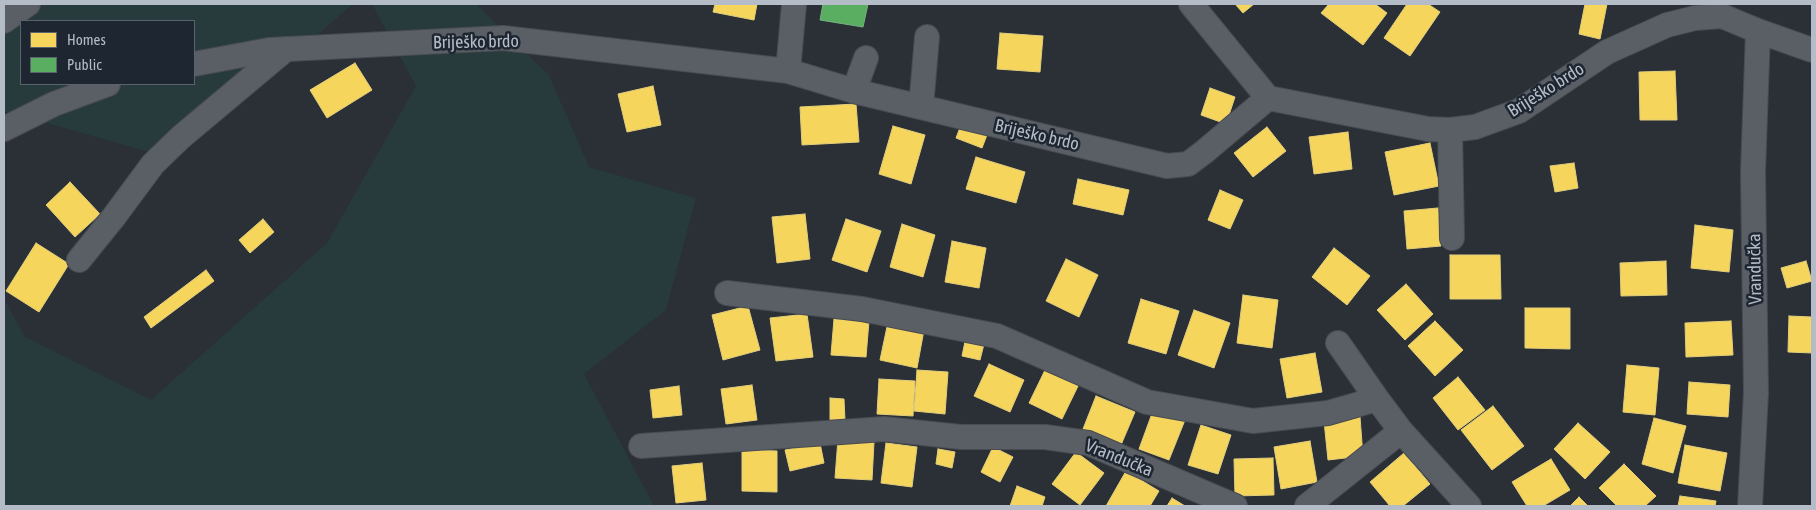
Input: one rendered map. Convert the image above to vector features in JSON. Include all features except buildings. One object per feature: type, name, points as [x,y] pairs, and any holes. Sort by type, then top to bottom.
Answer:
[{"type":"street","points":[[4,21],[28,4]]},
{"type":"street","points":[[788,71],[794,4]]},
{"type":"street","points":[[1191,4],[1268,98]]},
{"type":"street","name":"Briješko brdo","points":[[195,64],[269,50],[502,38],[788,71],[854,91],[1167,166],[1188,164],[1268,98],[1428,129],[1450,130],[1475,127],[1519,111],[1607,52],[1668,25],[1695,18],[1722,16],[1812,50]]},
{"type":"street","name":"Vrandučka","points":[[1750,506],[1756,393],[1753,172],[1758,31]]},
{"type":"street","points":[[921,107],[927,38]]},
{"type":"street","points":[[79,260],[114,218],[153,164],[181,137],[286,49]]},
{"type":"street","points":[[854,91],[866,58]]},
{"type":"street","points":[[4,129],[54,104],[105,85]]},
{"type":"street","points":[[1450,130],[1452,238]]},
{"type":"street","points":[[726,293],[862,309],[997,336],[1147,402],[1253,421],[1328,413],[1376,399]]},
{"type":"street","points":[[1338,343],[1376,399],[1469,506]]},
{"type":"street","name":"Vrandučka","points":[[641,446],[884,429],[962,437],[1045,437],[1088,443],[1235,506]]},
{"type":"street","points":[[1308,506],[1402,431]]},
{"type":"shaded area","points":[[4,4],[353,4],[174,159],[4,111]]},
{"type":"shaded area","points":[[372,4],[476,4],[549,75],[589,167],[696,198],[666,310],[584,374],[654,506],[4,506],[4,299],[25,337],[151,400],[327,243],[416,86]]}]
